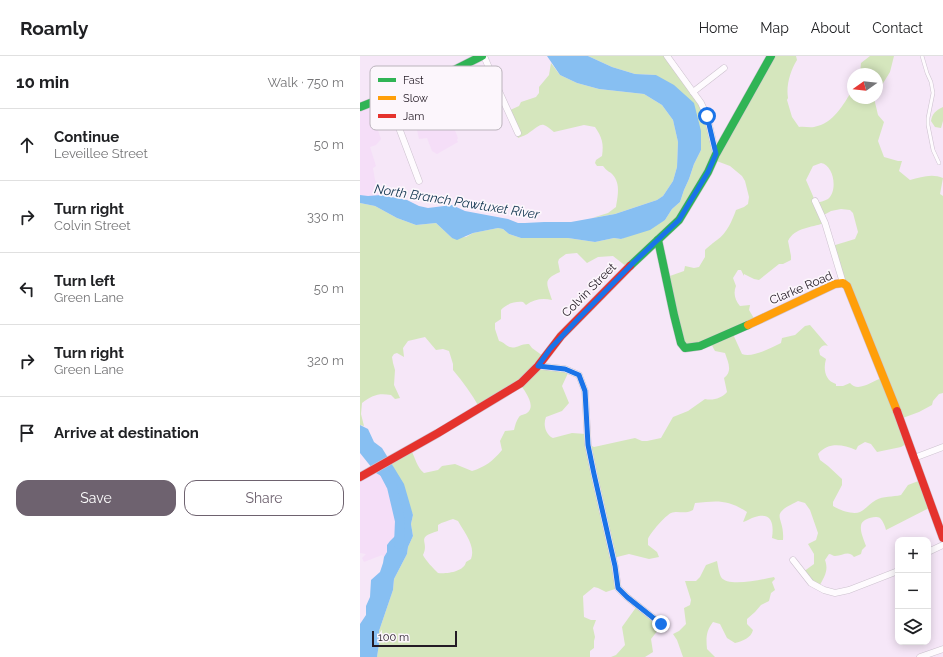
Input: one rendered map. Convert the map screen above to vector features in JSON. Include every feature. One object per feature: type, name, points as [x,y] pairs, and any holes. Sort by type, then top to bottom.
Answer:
[{"type":"street","points":[[462,66],[483,56],[488,66]]},
{"type":"street","points":[[667,56],[701,103],[707,116],[716,154]]},
{"type":"street","name":"Colvin Street","points":[[360,477],[507,392],[521,383],[538,366],[550,349],[566,331],[634,262],[679,220],[708,172],[716,154],[771,56]]},
{"type":"street","points":[[693,92],[724,68]]},
{"type":"street","points":[[502,98],[518,133]]},
{"type":"street","points":[[360,107],[370,103]]},
{"type":"street","points":[[400,130],[420,181]]},
{"type":"street","points":[[815,201],[827,229],[843,283]]},
{"type":"street","name":"Clarke Road","points":[[658,240],[674,315],[681,343],[685,348],[700,346],[835,284],[843,283],[847,286],[914,458],[943,538]]},
{"type":"street","points":[[538,366],[565,369],[579,375],[585,391],[588,445],[615,566],[618,588],[661,624]]},
{"type":"street","points":[[914,458],[943,447]]},
{"type":"street","points":[[931,551],[943,545]]},
{"type":"street","points":[[793,560],[812,582],[824,590],[835,593],[849,590],[895,572]]},
{"type":"street","points":[[920,657],[943,649]]},
{"type":"lane","points":[[922,56],[926,73],[931,82],[933,93],[928,125],[933,150],[939,163]]},
{"type":"shaded area","points":[[370,104],[370,130],[378,130],[381,139],[376,145],[370,147],[376,166],[373,168],[375,180],[378,184],[379,195],[368,197],[360,195],[360,108]]},
{"type":"shaded area","points":[[417,130],[455,130],[458,142],[437,154],[432,151],[427,138],[419,139]]},
{"type":"shaded area","points":[[374,470],[390,481],[401,518],[401,526],[399,532],[387,545],[387,552],[384,557],[382,555],[364,562],[362,558],[366,554],[360,553],[360,476]]},
{"type":"green space","points":[[588,56],[666,56],[701,104],[715,151],[770,56],[796,56],[797,60],[789,79],[787,100],[792,117],[799,127],[814,127],[827,122],[847,99],[847,104],[875,104],[878,115],[884,122],[878,141],[884,157],[902,161],[899,171],[910,180],[931,176],[943,178],[940,194],[943,196],[943,393],[939,394],[933,401],[932,405],[919,412],[900,419],[908,443],[901,447],[877,452],[871,444],[865,442],[858,446],[856,450],[846,446],[836,445],[826,447],[818,454],[820,460],[842,479],[842,485],[833,502],[833,506],[839,509],[846,512],[860,512],[874,501],[885,497],[901,495],[908,485],[921,480],[931,507],[886,530],[884,524],[878,517],[869,518],[863,521],[861,528],[866,546],[862,550],[861,554],[854,557],[850,554],[835,556],[829,554],[825,560],[825,574],[819,587],[803,572],[814,564],[814,554],[808,544],[816,540],[818,533],[810,510],[805,503],[798,501],[780,513],[783,540],[778,540],[772,538],[773,528],[771,520],[765,516],[755,517],[743,522],[747,512],[734,505],[722,502],[695,503],[693,510],[669,514],[658,524],[649,536],[648,545],[657,552],[659,557],[649,559],[629,554],[613,558],[618,588],[606,592],[594,587],[583,596],[584,617],[591,620],[596,620],[593,628],[595,637],[594,648],[590,651],[590,657],[377,657],[379,631],[393,590],[394,579],[407,554],[408,547],[413,536],[411,524],[413,515],[391,462],[411,450],[418,465],[424,473],[438,470],[442,466],[455,464],[472,471],[481,468],[502,450],[500,441],[505,431],[514,430],[519,417],[527,413],[531,406],[527,394],[520,384],[479,407],[453,370],[453,364],[449,351],[443,349],[436,350],[425,337],[408,341],[403,348],[404,357],[397,353],[392,357],[395,370],[394,385],[400,398],[395,399],[391,395],[383,394],[373,396],[366,400],[362,403],[361,414],[364,426],[360,425],[360,203],[375,206],[397,218],[416,225],[436,223],[452,238],[466,237],[473,233],[498,228],[521,238],[568,238],[595,242],[614,238],[621,239],[665,220],[672,209],[680,202],[694,164],[701,150],[656,75],[635,74],[612,67]],"holes":[[[714,160],[730,166],[742,176],[745,181],[749,197],[748,204],[736,210],[724,234],[705,250],[705,257],[699,267],[694,268],[685,266],[684,271],[667,277],[684,346],[710,342],[715,351],[725,353],[729,366],[727,375],[724,378],[727,392],[723,396],[711,400],[705,399],[688,411],[673,417],[661,438],[647,441],[642,441],[635,438],[594,447],[588,444],[586,434],[572,433],[553,438],[546,431],[545,420],[546,417],[562,411],[569,403],[562,386],[569,371],[539,363],[543,356],[529,344],[512,347],[499,341],[495,329],[495,323],[501,319],[501,310],[505,306],[514,303],[523,302],[526,305],[532,301],[545,299],[552,300],[547,283],[550,277],[560,272],[558,262],[559,259],[566,254],[577,253],[587,263],[598,257],[613,256],[627,267],[686,209]],[[821,163],[829,168],[832,173],[834,185],[828,199],[816,203],[806,180],[813,166]],[[841,209],[850,210],[853,213],[858,232],[855,239],[832,246],[882,378],[861,387],[853,386],[850,383],[843,386],[836,386],[836,384],[829,380],[825,371],[826,359],[820,355],[819,350],[823,346],[828,346],[810,325],[805,326],[795,335],[782,338],[781,343],[762,352],[751,355],[742,354],[732,332],[755,320],[749,310],[750,305],[740,306],[736,299],[736,286],[733,278],[738,270],[741,270],[744,276],[744,274],[759,280],[779,264],[783,264],[791,260],[788,241],[791,236],[799,230],[824,223],[822,216],[831,211]],[[453,519],[458,521],[469,539],[472,549],[471,559],[458,570],[450,573],[438,573],[423,555],[425,550],[424,540],[431,533],[438,531],[438,525]]]},
{"type":"green space","points":[[870,56],[894,56],[890,72],[883,83],[883,68],[861,68],[861,63]]},
{"type":"green space","points":[[551,63],[560,75],[577,83],[599,89],[644,94],[662,105],[673,120],[678,142],[677,167],[673,181],[663,196],[657,200],[615,214],[592,218],[608,213],[616,207],[618,193],[618,185],[611,173],[603,166],[597,166],[595,163],[596,160],[602,156],[603,144],[595,127],[584,125],[554,132],[542,125],[518,138],[508,111],[519,106],[521,102],[536,97],[539,93],[539,87],[549,75]]},
{"type":"green space","points":[[943,107],[943,121],[941,128],[935,127],[931,121],[932,116],[936,111]]},
{"type":"green space","points":[[717,561],[720,575],[725,580],[731,582],[746,582],[774,577],[775,579],[772,582],[775,590],[771,593],[769,601],[761,605],[747,619],[747,624],[753,630],[749,637],[735,643],[727,638],[720,624],[713,622],[708,632],[707,649],[715,657],[683,657],[677,640],[673,634],[679,631],[686,624],[684,608],[690,605],[691,600],[685,581],[696,581],[700,577],[706,565]]},
{"type":"green space","points":[[637,606],[662,625],[651,639],[653,652],[645,657],[611,657],[616,655],[625,645],[622,627]]},
{"type":"water","points":[[547,56],[588,56],[612,67],[635,74],[656,75],[674,85],[694,103],[701,131],[701,150],[694,164],[680,202],[672,209],[665,220],[650,230],[621,239],[614,238],[595,242],[568,238],[521,238],[498,228],[473,233],[457,240],[452,238],[436,223],[416,225],[397,218],[375,206],[360,203],[360,195],[381,195],[407,200],[419,206],[428,208],[452,205],[465,211],[508,219],[518,223],[571,222],[615,214],[657,200],[663,196],[673,181],[677,167],[678,142],[673,120],[662,105],[644,94],[599,89],[577,83],[560,75]]},
{"type":"water","points":[[360,425],[368,429],[374,442],[382,448],[404,484],[413,515],[411,524],[413,536],[408,547],[407,554],[394,579],[393,590],[379,631],[377,657],[360,657],[360,624],[366,615],[366,606],[370,597],[371,580],[380,572],[387,552],[387,545],[399,532],[401,518],[390,481],[376,473],[360,453]]},
{"type":"waterway","name":"North Branch Pawtuxet River","points":[[382,468],[392,487],[400,521],[399,544]]},
{"type":"traffic: fast","points":[[462,66],[482,56]]},
{"type":"traffic: fast","points":[[630,266],[679,220],[708,172],[716,154],[771,56]]},
{"type":"traffic: fast","points":[[360,107],[370,103]]},
{"type":"traffic: fast","points":[[658,240],[674,315],[681,343],[685,348],[700,346],[748,325]]},
{"type":"traffic: slow","points":[[748,325],[835,284],[843,283],[847,286],[897,411]]},
{"type":"traffic: jam","points":[[360,477],[438,433],[521,383],[538,366],[561,336],[630,266]]},
{"type":"traffic: jam","points":[[897,411],[943,538]]},
{"type":"route","points":[[661,624],[618,588],[615,566],[588,445],[585,391],[579,375],[565,369],[538,366],[561,336],[634,262],[679,220],[708,172],[716,154],[707,116]]}]
